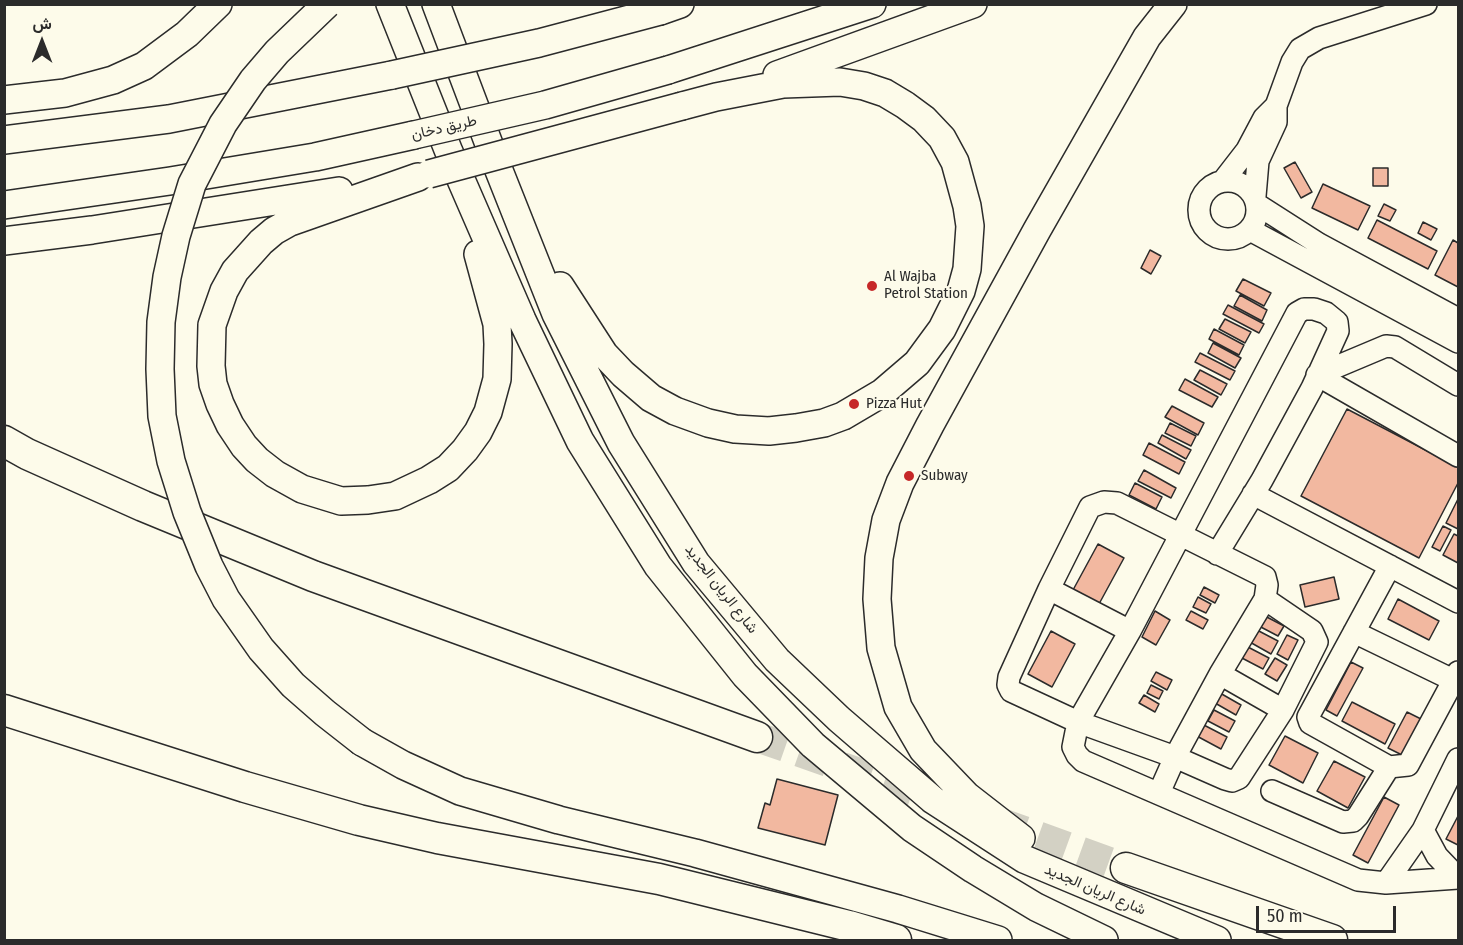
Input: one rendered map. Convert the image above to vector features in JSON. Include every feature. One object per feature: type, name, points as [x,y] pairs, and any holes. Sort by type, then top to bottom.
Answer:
[{"type":"highway","points":[[4,441],[27,454],[143,506],[313,576],[757,737]]},
{"type":"highway","points":[[4,710],[245,787],[358,820],[470,845],[659,879],[849,926],[896,940]]},
{"type":"highway","points":[[1126,868],[1332,940]]},
{"type":"main road","points":[[4,100],[65,93],[113,81],[144,66],[187,34],[218,4]]},
{"type":"main road","points":[[327,4],[277,52],[253,80],[223,124],[192,184],[176,236],[167,277],[161,322],[162,417],[177,481],[204,555],[226,598],[261,649],[293,685],[362,742],[403,765],[460,791],[558,820],[695,853],[898,909],[998,940]]},
{"type":"main road","points":[[390,4],[448,152],[522,320],[580,441],[658,566],[745,675],[813,745],[912,828],[973,869],[1036,907],[1104,940]]},
{"type":"main road","name":"شارع الريان الجديد","points":[[436,4],[556,314],[621,443],[696,563],[777,660],[839,720],[933,800],[1024,859],[1126,904],[1217,940]]},
{"type":"main road","name":"طريق دخان","points":[[4,205],[315,157],[545,105],[668,70],[872,4]]},
{"type":"main road","points":[[716,97],[973,4]]},
{"type":"main road","points":[[1126,904],[1028,843],[967,796],[923,750],[898,707],[881,648],[877,599],[879,558],[886,520],[905,474],[1037,230],[1148,37],[1173,4]]},
{"type":"main road","points":[[4,140],[169,119],[392,75],[539,43],[670,8]]},
{"type":"main road","points":[[448,152],[497,324],[498,369],[491,404],[478,432],[448,468],[395,496],[341,501],[302,489],[275,474],[257,460],[230,425],[220,404],[212,375],[212,326],[217,307],[235,271],[274,231],[315,213],[424,175],[682,106],[716,97],[783,84],[840,82],[864,86],[885,93],[905,105],[924,119],[942,138],[955,162],[968,206],[970,247],[968,269],[954,308],[917,363],[865,405],[824,423],[769,431],[735,429],[708,423],[675,411],[651,398],[604,354],[559,286],[524,212],[498,168]]},
{"type":"main road","points":[[4,241],[174,218],[424,175]]},
{"type":"street","points":[[1426,4],[1319,38],[1300,49],[1292,62],[1276,106],[1276,122],[1258,161],[1256,200],[1255,223],[1250,230],[1234,239],[1215,237],[1202,224],[1199,206],[1207,189],[1223,181],[1232,180],[1241,183],[1249,189],[1256,200],[1319,244],[1458,319]]},
{"type":"street","points":[[1223,181],[1247,150],[1264,118],[1276,106]]},
{"type":"street","points":[[1250,230],[1458,342]]},
{"type":"street","points":[[1217,554],[1254,494],[1338,331],[1336,322],[1320,311],[1304,309],[1297,314],[1130,631],[1078,722],[1073,747],[1083,760],[1349,877],[1372,883],[1458,878]]},
{"type":"street","points":[[1317,375],[1386,346],[1395,347],[1458,385]]},
{"type":"street","points":[[1317,375],[1458,456]]},
{"type":"street","points":[[1254,494],[1458,602]]},
{"type":"street","points":[[1159,793],[1175,756],[1265,599],[1267,585],[1265,577],[1117,503],[1104,502],[1090,507],[1009,677],[1008,685],[1011,691],[1078,722],[1175,756],[1232,781],[1239,778],[1283,710],[1317,642],[1312,631],[1265,599]]},
{"type":"street","points":[[1354,632],[1457,676],[1408,765],[1389,767],[1316,728],[1310,723],[1308,717],[1354,632],[1390,566]]},
{"type":"street","points":[[1049,589],[1130,631]]},
{"type":"street","points":[[1220,674],[1283,710]]},
{"type":"street","points":[[1386,883],[1424,830],[1458,759]]},
{"type":"street","points":[[1272,791],[1343,822],[1353,821],[1389,767]]},
{"type":"street","points":[[1424,830],[1437,856],[1458,878]]},
{"type":"building","points":[[1295,162],[1312,192],[1301,198],[1284,168]]},
{"type":"building","points":[[1373,168],[1388,168],[1388,186],[1373,186]]},
{"type":"building","points":[[1323,184],[1370,206],[1358,230],[1312,208]]},
{"type":"building","points":[[1384,204],[1396,210],[1390,221],[1378,216]]},
{"type":"building","points":[[1377,220],[1437,251],[1428,269],[1368,238]]},
{"type":"building","points":[[1423,222],[1437,229],[1431,240],[1418,233]]},
{"type":"building","points":[[1453,240],[1458,243],[1458,287],[1435,275]]},
{"type":"building","points":[[1150,250],[1161,256],[1151,274],[1141,268]]},
{"type":"building","points":[[1243,279],[1271,293],[1264,306],[1236,291]]},
{"type":"building","points":[[1240,295],[1267,310],[1262,321],[1234,306]]},
{"type":"building","points":[[1228,305],[1264,324],[1259,333],[1223,314]]},
{"type":"building","points":[[1225,319],[1251,332],[1245,343],[1219,329]]},
{"type":"building","points":[[1214,329],[1244,345],[1239,355],[1209,339]]},
{"type":"building","points":[[1213,343],[1241,358],[1235,368],[1208,353]]},
{"type":"building","points":[[1200,353],[1235,371],[1230,380],[1195,362]]},
{"type":"building","points":[[1200,370],[1227,384],[1221,395],[1194,380]]},
{"type":"building","points":[[1185,379],[1218,397],[1212,407],[1179,390]]},
{"type":"building","points":[[1172,406],[1204,423],[1198,435],[1165,417]]},
{"type":"building","points":[[1347,409],[1458,467],[1458,483],[1419,558],[1301,496]]},
{"type":"building","points":[[1170,423],[1196,436],[1191,446],[1165,433]]},
{"type":"building","points":[[1162,435],[1191,450],[1186,459],[1158,443]]},
{"type":"building","points":[[1149,443],[1185,462],[1179,474],[1143,455]]},
{"type":"building","points":[[1144,470],[1176,488],[1171,498],[1138,481]]},
{"type":"building","points":[[1135,483],[1162,497],[1156,509],[1129,495]]},
{"type":"building","points":[[1458,499],[1458,529],[1446,523]]},
{"type":"building","points":[[1443,526],[1451,530],[1440,551],[1432,547]]},
{"type":"building","points":[[1454,534],[1458,536],[1458,563],[1443,555]]},
{"type":"building","points":[[1098,544],[1124,558],[1099,604],[1073,590]]},
{"type":"building","points":[[1334,577],[1339,599],[1305,607],[1300,585]]},
{"type":"building","points":[[1204,587],[1219,595],[1215,603],[1200,595]]},
{"type":"building","points":[[1198,597],[1211,604],[1206,613],[1193,607]]},
{"type":"building","points":[[1398,599],[1439,621],[1429,640],[1388,619]]},
{"type":"building","points":[[1155,611],[1170,620],[1156,645],[1142,637]]},
{"type":"building","points":[[1191,611],[1208,620],[1203,629],[1186,620]]},
{"type":"building","points":[[1263,615],[1284,626],[1278,636],[1257,625]]},
{"type":"building","points":[[1255,629],[1278,641],[1271,654],[1248,641]]},
{"type":"building","points":[[1051,631],[1075,644],[1052,687],[1028,674]]},
{"type":"building","points":[[1287,635],[1298,640],[1288,660],[1277,654]]},
{"type":"building","points":[[1246,646],[1269,658],[1263,669],[1240,657]]},
{"type":"building","points":[[1275,658],[1287,665],[1277,681],[1265,674]]},
{"type":"building","points":[[1351,662],[1363,668],[1337,716],[1326,710]]},
{"type":"building","points":[[1156,672],[1172,680],[1167,690],[1151,681]]},
{"type":"building","points":[[1151,685],[1163,691],[1159,699],[1147,693]]},
{"type":"building","points":[[1220,693],[1241,705],[1236,715],[1215,703]]},
{"type":"building","points":[[1144,695],[1159,704],[1155,712],[1139,703]]},
{"type":"building","points":[[1352,702],[1395,724],[1385,744],[1342,721]]},
{"type":"building","points":[[1214,710],[1235,721],[1229,732],[1208,721]]},
{"type":"building","points":[[1407,712],[1425,721],[1406,757],[1388,748]]},
{"type":"building","points":[[1200,723],[1227,737],[1221,749],[1193,734]]},
{"type":"building","points":[[1285,736],[1318,753],[1303,783],[1269,765]]},
{"type":"building","points":[[1334,761],[1365,777],[1348,808],[1317,791]]},
{"type":"building","points":[[777,779],[838,795],[825,845],[758,828],[765,803],[770,805]]},
{"type":"building","points":[[1384,797],[1399,805],[1368,863],[1353,855]]},
{"type":"building","points":[[1458,816],[1458,845],[1446,839]]},
{"type":"tunnel","points":[[757,737],[933,799]]},
{"type":"tunnel","points":[[996,821],[1126,868]]},
{"type":"place","name":"Al Wajba Petrol Station","points":[[872,286]]},
{"type":"place","name":"Pizza Hut","points":[[854,404]]},
{"type":"place","name":"Subway","points":[[909,476]]}]
